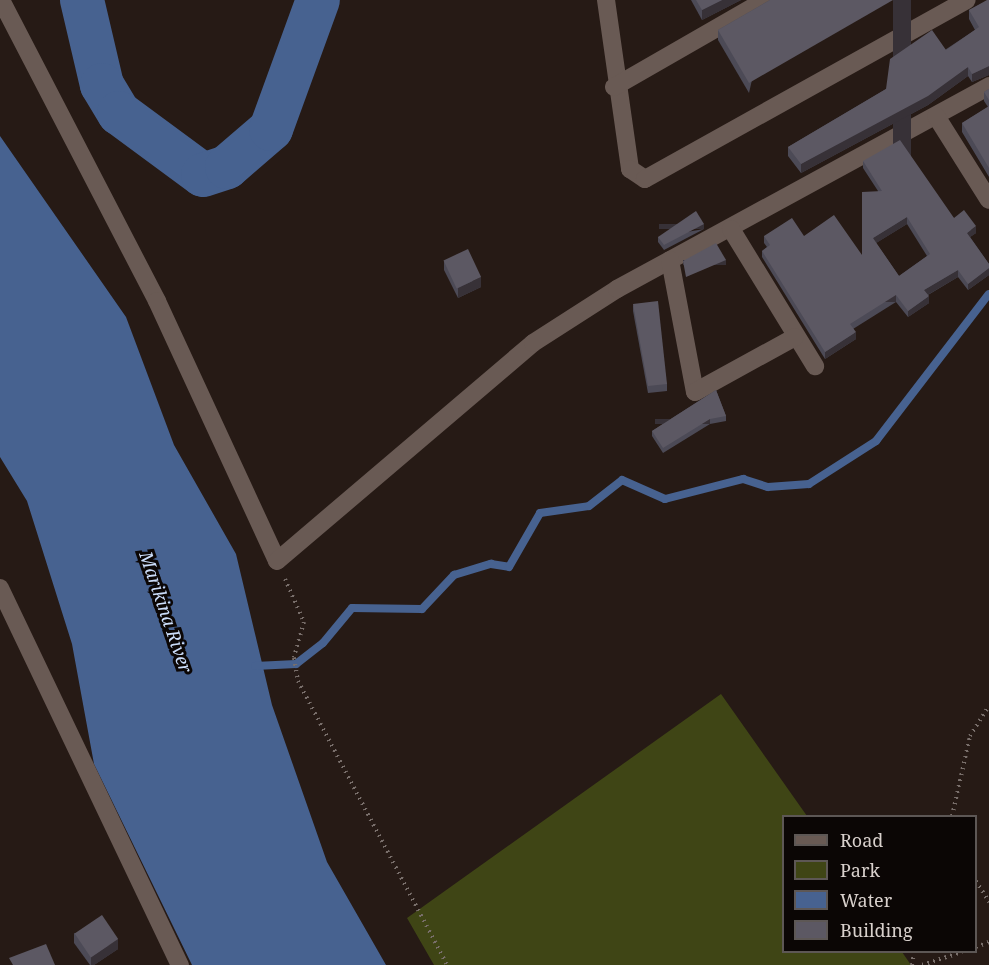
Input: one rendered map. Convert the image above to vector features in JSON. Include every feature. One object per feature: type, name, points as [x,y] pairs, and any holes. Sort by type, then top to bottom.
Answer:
[{"type":"street","points":[[1,0],[157,301],[277,561],[533,343],[670,260],[731,229],[989,86]]},
{"type":"street","points":[[606,0],[614,87],[630,169],[650,178],[935,8],[966,0]]},
{"type":"street","points":[[614,87],[765,0]]},
{"type":"street","points":[[936,116],[989,200]]},
{"type":"street","points":[[731,229],[795,337],[815,366]]},
{"type":"street","points":[[670,260],[695,392],[795,337]]},
{"type":"street","points":[[0,588],[180,965]]},
{"type":"path","points":[[277,561],[304,622],[294,658],[298,681],[447,965]]},
{"type":"path","points":[[952,815],[970,736],[989,705]]},
{"type":"path","points":[[977,884],[989,902]]},
{"type":"path","points":[[922,965],[956,953]]},
{"type":"green space","points":[[721,694],[806,815],[782,815],[782,953],[903,953],[911,965],[434,965],[407,918]]},
{"type":"water","name":"Marikina River","points":[[0,136],[126,317],[174,445],[236,554],[272,705],[327,862],[386,965],[192,965],[94,764],[72,644],[27,501],[0,457]]},
{"type":"building","points":[[696,0],[722,0],[702,10]]},
{"type":"building","points":[[770,0],[893,0],[749,83],[718,30]]},
{"type":"building","points":[[989,0],[989,66],[972,74],[968,67],[928,96],[801,164],[788,147],[886,89],[890,59],[932,30],[946,50],[979,27],[969,10]]},
{"type":"building","points":[[989,89],[989,100],[984,92]]},
{"type":"building","points":[[989,106],[989,168],[962,123]]},
{"type":"building","points":[[900,140],[954,218],[964,210],[976,226],[967,233],[989,264],[989,268],[968,284],[958,270],[924,290],[929,296],[908,311],[896,295],[850,324],[856,332],[825,352],[762,251],[770,245],[764,236],[792,218],[804,236],[834,215],[862,255],[862,192],[882,191],[863,161]],"holes":[[[907,217],[930,254],[899,276],[873,238]]]},
{"type":"building","points":[[696,211],[704,224],[664,245],[658,237]]},
{"type":"building","points":[[716,243],[726,260],[686,277],[683,261]]},
{"type":"building","points":[[468,249],[481,277],[457,289],[444,260]]},
{"type":"building","points":[[658,301],[667,384],[648,386],[633,304]]},
{"type":"building","points":[[716,390],[726,416],[710,419],[663,448],[652,431]]},
{"type":"building","points":[[102,915],[118,939],[91,957],[75,933]]},
{"type":"building","points":[[46,944],[55,965],[13,965],[9,958]]},
{"type":"waterway","points":[[82,0],[102,85],[119,113],[203,175],[227,167],[271,129],[318,0]]},
{"type":"waterway","points":[[255,666],[296,664],[323,643],[352,608],[422,609],[454,575],[491,564],[509,567],[540,513],[589,506],[622,480],[665,499],[743,479],[768,487],[809,484],[876,441],[989,294]]}]
